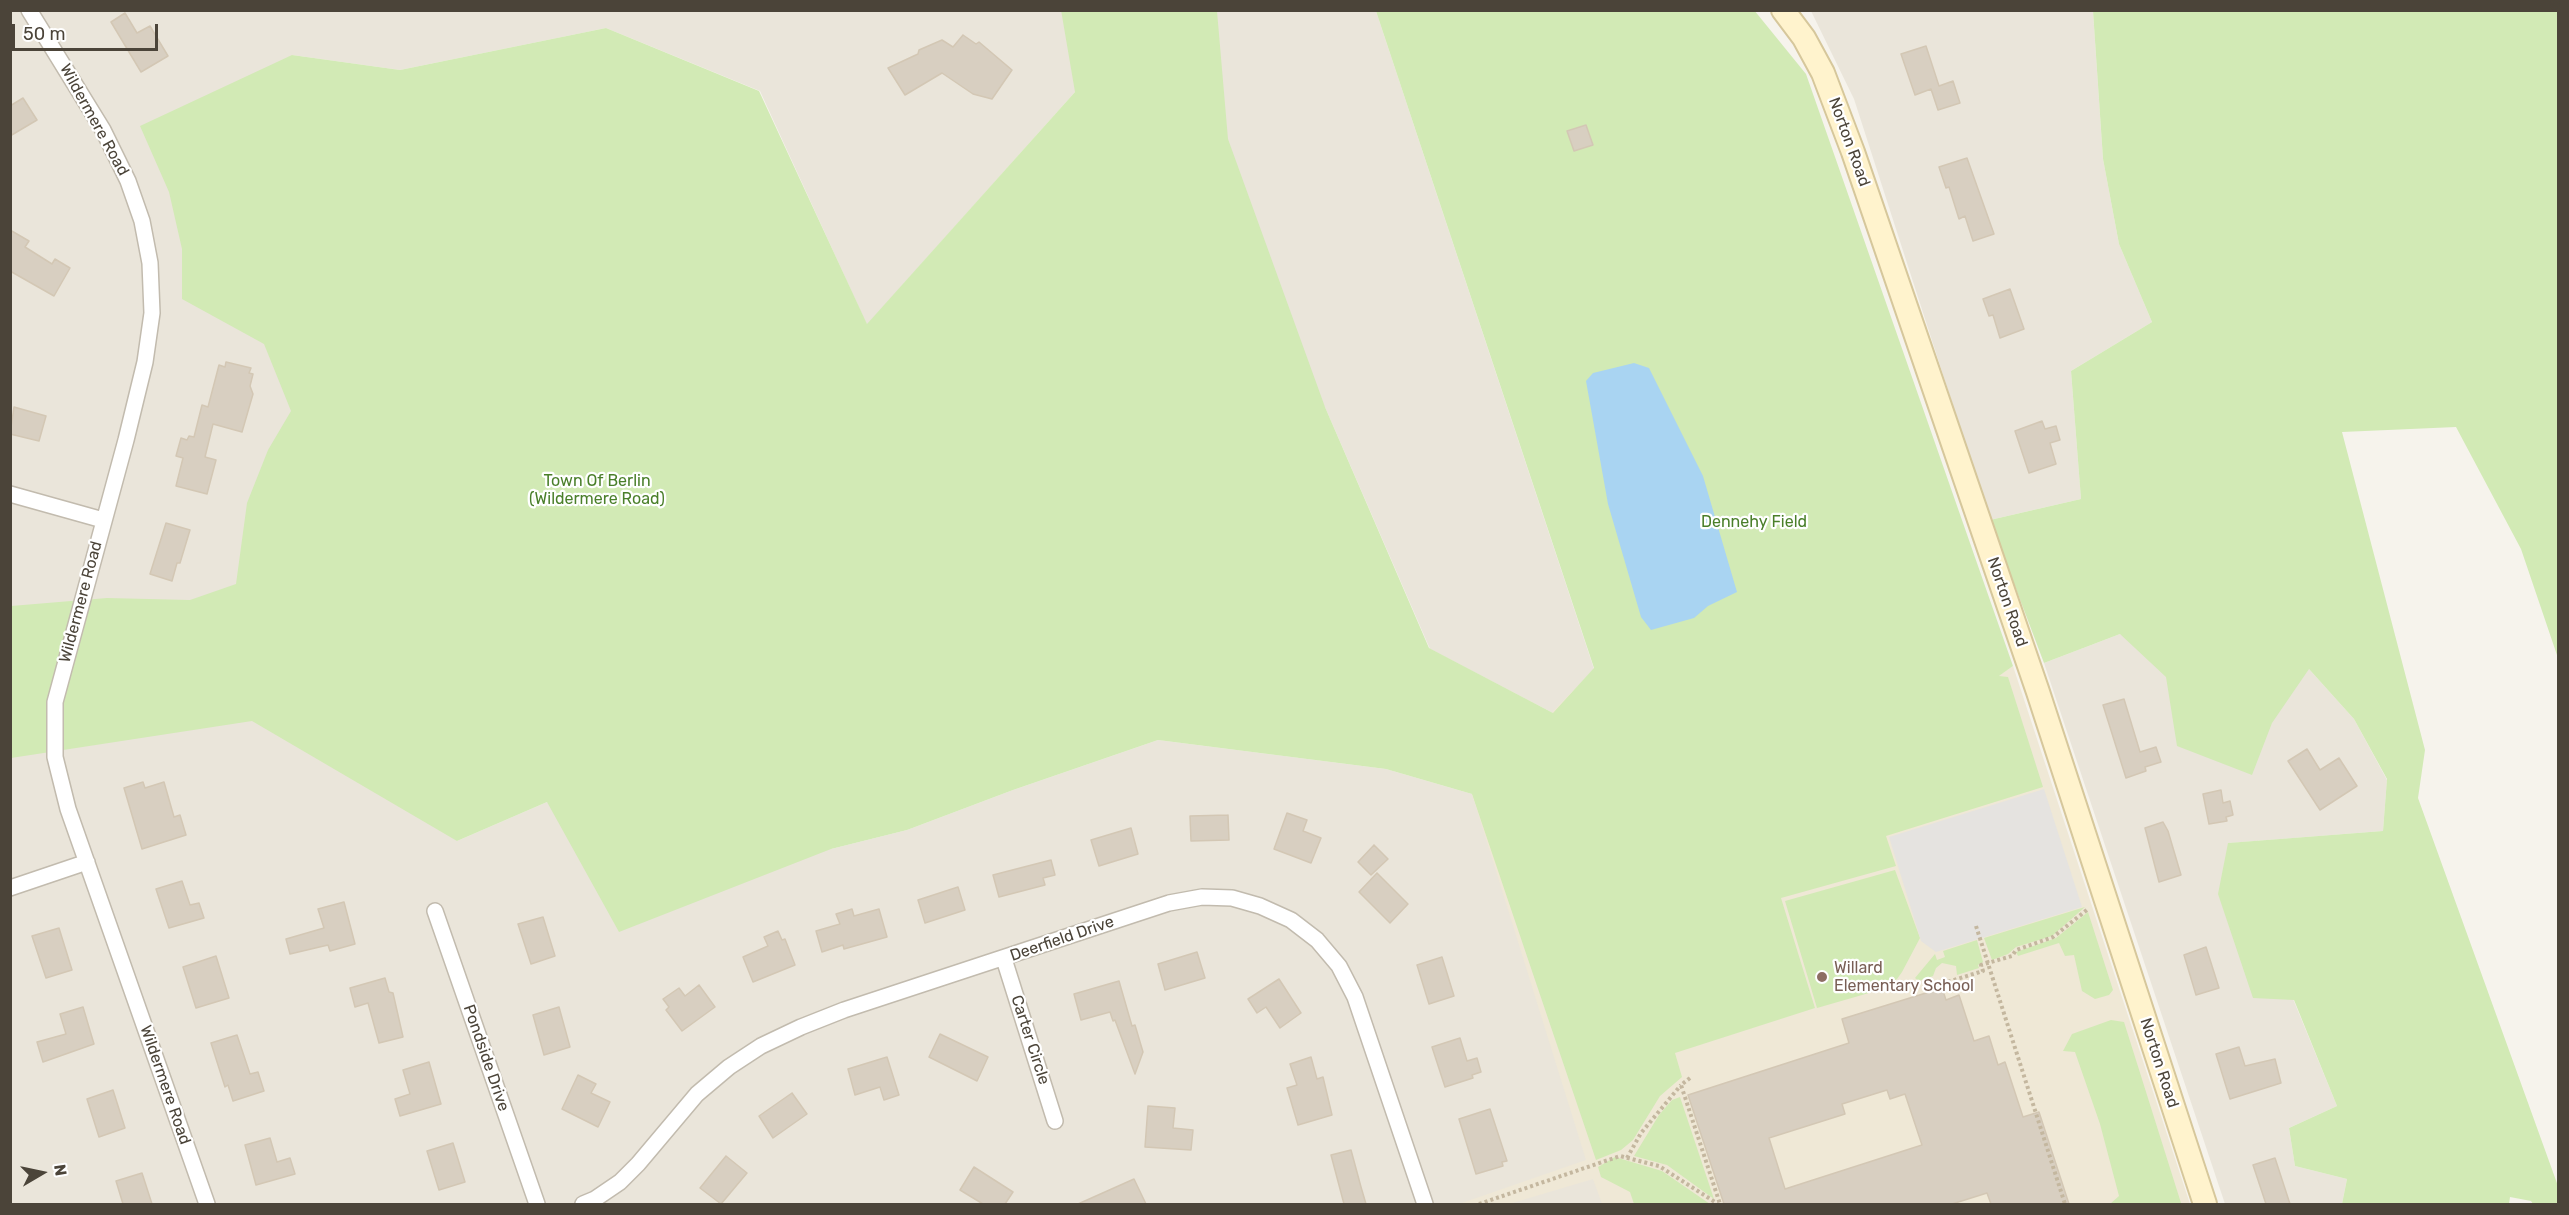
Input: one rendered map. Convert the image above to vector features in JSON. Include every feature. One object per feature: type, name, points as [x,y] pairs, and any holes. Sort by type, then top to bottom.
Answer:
[{"type":"main road","name":"Norton Road","points":[[1783,10],[1804,38],[1823,73],[1853,152],[2022,646],[2205,1204]]},
{"type":"street","name":"Wildermere Road","points":[[29,10],[103,130],[128,181],[142,221],[150,263],[152,313],[145,362],[55,702],[55,757],[68,809],[207,1204]]},
{"type":"street","points":[[10,494],[103,520]]},
{"type":"street","points":[[10,888],[87,862]]},
{"type":"street","name":"Deerfield Drive","points":[[583,1204],[595,1199],[620,1182],[697,1094],[729,1067],[761,1046],[844,1010],[1169,903],[1202,897],[1232,898],[1260,906],[1291,920],[1317,940],[1339,966],[1355,997],[1425,1204]]},
{"type":"street","name":"Pondside Drive","points":[[435,911],[537,1204]]},
{"type":"street","name":"Carter Circle","points":[[1004,958],[1055,1121]]},
{"type":"path","points":[[1925,989],[1983,971],[1981,965],[2012,956],[2016,950],[2053,938],[2088,909]]},
{"type":"path","points":[[1976,926],[2065,1204]]},
{"type":"path","points":[[1627,1158],[1647,1125],[1681,1085],[1690,1078]]},
{"type":"path","points":[[1681,1085],[1719,1204]]},
{"type":"path","points":[[1479,1204],[1614,1157],[1627,1158],[1659,1167],[1719,1204]]},
{"type":"shaded area","points":[[10,11],[1376,11],[1594,669],[1553,713],[1430,649],[1325,407],[1075,92],[867,325],[760,91],[606,28],[400,70],[292,55],[457,841],[547,802],[831,849],[907,830],[1013,790],[1158,740],[1386,769],[1472,794],[1613,1204],[11,1204]]},
{"type":"shaded area","points":[[1811,11],[2093,11],[2103,159],[2119,244],[2152,322],[2071,371],[2081,499],[1990,520],[1854,99]]},
{"type":"shaded area","points":[[2120,634],[2309,669],[2354,719],[2387,780],[2383,831],[2229,843],[2337,1106],[2289,1128],[2295,1166],[2347,1179],[2342,1204],[2225,1204],[2044,663]]},
{"type":"shaded area","name":"Willard Elementary School","points":[[2013,666],[2190,1204],[1602,1204],[1593,1179],[1509,1204],[1459,1204],[1586,1160],[1472,794],[1594,669],[1943,715]]},
{"type":"shaded area","points":[[2044,789],[2082,907],[1936,952],[1921,941],[1889,837]]},
{"type":"green space","name":"Town Of Berlin (Wildermere Road)","points":[[1061,10],[1217,11],[1228,139],[1325,407],[1429,648],[1553,713],[1594,668],[1376,11],[1754,10],[1806,74],[2013,666],[1999,676],[2008,677],[2043,787],[1886,836],[1896,866],[1781,898],[1815,1008],[1675,1053],[1682,1077],[1660,1096],[1633,1140],[1621,1150],[1596,1160],[1472,794],[1386,769],[1158,740],[1013,790],[907,830],[831,849],[619,932],[547,802],[457,841],[252,721],[11,758],[11,606],[107,598],[190,600],[236,584],[247,503],[268,450],[291,411],[264,344],[182,299],[182,249],[169,192],[140,126],[292,55],[400,70],[606,28],[759,91],[867,324],[1075,92]]},
{"type":"green space","points":[[2093,11],[2558,11],[2558,658],[2521,549],[2456,427],[2342,432],[2425,750],[2418,798],[2558,1186],[2558,1204],[2533,1204],[2531,1201],[2510,1197],[2509,1204],[2342,1204],[2347,1179],[2295,1166],[2289,1128],[2337,1106],[2294,1000],[2253,998],[2218,894],[2228,843],[2383,831],[2387,779],[2354,719],[2309,669],[2272,723],[2252,775],[2177,746],[2166,677],[2120,634],[2044,663],[1990,520],[2081,499],[2071,371],[2152,322],[2119,244],[2103,159]]},
{"type":"green space","points":[[1895,870],[1920,938],[1902,972],[1897,979],[1869,993],[1817,1008],[1785,901]]},
{"type":"green space","points":[[2085,907],[2052,936],[2016,947],[2008,954],[1992,960],[1984,938]]},
{"type":"green space","points":[[2088,912],[2113,990],[2109,995],[2095,999],[2082,991],[2074,955],[2065,956],[2059,943],[2018,956],[2016,952],[2056,938]]},
{"type":"green space","points":[[1977,940],[1983,962],[1978,965],[1979,968],[1957,975],[1956,966],[1942,963],[1936,968],[1933,976],[1919,981],[1915,978],[1935,954],[1937,960],[1945,957],[1943,951]]},
{"type":"green space","points":[[2111,1020],[2124,1022],[2181,1203],[2179,1204],[2110,1204],[2119,1196],[2100,1124],[2075,1052],[2063,1051],[2072,1034]]},
{"type":"green space","points":[[1680,1097],[1714,1199],[1667,1165],[1634,1156],[1659,1115],[1672,1100]]},
{"type":"green space","points":[[1615,1157],[1662,1171],[1710,1204],[1634,1204],[1630,1192],[1601,1177],[1598,1167]]},
{"type":"water","points":[[1634,363],[1649,368],[1703,476],[1737,592],[1708,606],[1694,618],[1651,630],[1641,617],[1608,504],[1586,381],[1593,373]]},
{"type":"building","points":[[125,13],[137,33],[150,26],[168,56],[141,72],[111,22]]},
{"type":"building","points":[[963,35],[976,44],[979,42],[1012,70],[992,99],[973,94],[942,73],[905,95],[888,68],[942,40],[953,47]]},
{"type":"building","points":[[1926,46],[1939,86],[1953,81],[1960,103],[1938,110],[1931,89],[1915,95],[1901,54]]},
{"type":"building","points":[[23,98],[37,120],[10,136],[10,106]]},
{"type":"building","points":[[1586,125],[1593,145],[1574,151],[1567,131]]},
{"type":"building","points":[[1967,158],[1994,234],[1973,241],[1965,216],[1959,219],[1949,187],[1946,188],[1939,167]]},
{"type":"building","points":[[10,230],[29,241],[25,247],[52,264],[55,259],[70,268],[54,296],[10,271]]},
{"type":"building","points":[[2010,289],[2024,329],[2000,338],[1993,315],[1989,316],[1983,299]]},
{"type":"building","points":[[226,362],[251,368],[249,373],[253,374],[250,386],[253,394],[242,432],[213,424],[205,457],[216,460],[207,494],[176,486],[183,458],[176,456],[181,438],[187,440],[189,436],[194,437],[202,405],[208,407],[219,365],[225,367]]},
{"type":"building","points":[[14,407],[46,416],[39,441],[10,434]]},
{"type":"building","points":[[2042,421],[2045,429],[2056,426],[2060,440],[2050,443],[2056,464],[2029,473],[2015,431]]},
{"type":"building","points":[[166,523],[190,530],[172,581],[150,574]]},
{"type":"building","points":[[2124,699],[2140,752],[2156,747],[2161,762],[2145,767],[2146,771],[2126,778],[2103,705]]},
{"type":"building","points":[[2307,749],[2320,770],[2339,758],[2357,786],[2320,810],[2288,761]]},
{"type":"building","points":[[143,782],[145,788],[164,782],[174,817],[180,815],[186,835],[142,849],[124,788]]},
{"type":"building","points":[[2221,790],[2223,803],[2230,801],[2233,815],[2226,817],[2227,821],[2209,824],[2203,794]]},
{"type":"building","points":[[1287,813],[1307,820],[1303,831],[1321,838],[1311,863],[1274,849]]},
{"type":"building","points":[[1228,815],[1229,840],[1191,841],[1190,816]]},
{"type":"building","points":[[2163,822],[2168,831],[2181,875],[2159,882],[2145,828]]},
{"type":"building","points":[[1131,828],[1138,854],[1099,866],[1091,840]]},
{"type":"building","points":[[1374,845],[1388,859],[1371,875],[1358,862]]},
{"type":"building","points":[[1051,860],[1055,875],[1043,878],[1045,885],[999,897],[993,875]]},
{"type":"building","points":[[1377,873],[1408,904],[1390,923],[1359,892]]},
{"type":"building","points":[[182,881],[190,905],[199,903],[204,918],[169,928],[156,889]]},
{"type":"building","points":[[958,887],[965,910],[925,923],[918,900]]},
{"type":"building","points":[[344,902],[355,944],[330,951],[328,945],[290,954],[286,939],[324,928],[318,909]]},
{"type":"building","points":[[852,909],[854,916],[879,909],[887,937],[844,949],[843,945],[822,952],[816,931],[840,924],[836,914]]},
{"type":"building","points":[[543,917],[555,956],[531,964],[518,924]]},
{"type":"building","points":[[59,928],[72,970],[46,978],[32,936]]},
{"type":"building","points":[[778,931],[782,940],[785,939],[795,965],[753,982],[743,957],[768,946],[764,937]]},
{"type":"building","points":[[2206,947],[2219,988],[2196,995],[2184,955]]},
{"type":"building","points":[[1197,952],[1205,978],[1165,990],[1158,964]]},
{"type":"building","points":[[216,956],[229,998],[196,1008],[183,967]]},
{"type":"building","points":[[1442,957],[1454,996],[1429,1004],[1417,965]]},
{"type":"building","points":[[385,978],[389,992],[393,993],[403,1037],[379,1043],[368,1003],[355,1007],[350,988]]},
{"type":"building","points":[[1279,979],[1301,1013],[1280,1028],[1266,1007],[1257,1013],[1248,999]]},
{"type":"building","points":[[1119,981],[1132,1026],[1135,1025],[1143,1052],[1135,1074],[1110,1012],[1081,1020],[1074,994]]},
{"type":"building","points":[[699,985],[715,1007],[682,1031],[666,1010],[669,1007],[663,999],[679,988],[685,996]]},
{"type":"building","points":[[1942,988],[1946,1000],[1959,995],[1974,1041],[1989,1036],[1998,1065],[2005,1062],[2023,1117],[2039,1112],[2069,1204],[1991,1204],[1987,1193],[1952,1204],[1724,1204],[1688,1095],[1849,1043],[1842,1019]],"holes":[[[1887,1090],[1890,1099],[1905,1094],[1922,1145],[1785,1189],[1769,1138],[1845,1114],[1842,1104]]]},
{"type":"building","points":[[83,1007],[94,1044],[43,1062],[37,1042],[66,1034],[60,1014]]},
{"type":"building","points":[[559,1007],[570,1047],[544,1055],[533,1015]]},
{"type":"building","points":[[940,1034],[988,1057],[977,1081],[929,1057]]},
{"type":"building","points":[[237,1035],[250,1074],[258,1072],[264,1091],[233,1101],[228,1085],[225,1087],[211,1043]]},
{"type":"building","points":[[1460,1038],[1467,1061],[1477,1058],[1481,1072],[1472,1075],[1473,1078],[1445,1087],[1432,1047]]},
{"type":"building","points":[[2239,1047],[2245,1066],[2275,1059],[2281,1083],[2230,1099],[2216,1054]]},
{"type":"building","points":[[887,1057],[899,1095],[884,1100],[880,1087],[855,1095],[848,1069]]},
{"type":"building","points":[[1311,1057],[1317,1079],[1323,1077],[1332,1115],[1298,1125],[1287,1088],[1297,1085],[1290,1064]]},
{"type":"building","points":[[429,1062],[441,1104],[400,1116],[395,1099],[410,1094],[403,1070]]},
{"type":"building","points":[[578,1075],[596,1084],[591,1093],[610,1102],[598,1127],[562,1109]]},
{"type":"building","points":[[113,1090],[125,1128],[99,1137],[87,1099]]},
{"type":"building","points":[[792,1093],[807,1114],[773,1138],[759,1116]]},
{"type":"building","points":[[1148,1106],[1175,1108],[1173,1128],[1193,1130],[1191,1150],[1145,1147]]},
{"type":"building","points":[[1490,1109],[1507,1161],[1502,1162],[1503,1166],[1476,1174],[1459,1119]]},
{"type":"building","points":[[270,1138],[277,1162],[290,1158],[295,1174],[256,1185],[245,1145]]},
{"type":"building","points":[[453,1143],[465,1182],[439,1190],[427,1151]]},
{"type":"building","points":[[1351,1150],[1366,1204],[1344,1204],[1331,1155]]},
{"type":"building","points":[[726,1156],[747,1173],[721,1204],[700,1188]]},
{"type":"building","points":[[2275,1158],[2290,1204],[2266,1204],[2253,1165]]},
{"type":"building","points":[[974,1167],[1013,1192],[1005,1204],[983,1204],[960,1190]]},
{"type":"building","points":[[142,1173],[152,1204],[123,1204],[116,1181]]},
{"type":"building","points":[[1134,1179],[1146,1204],[1078,1204]]},
{"type":"place","name":"Willard Elementary School","points":[[1822,977]]},
{"type":"park label","name":"Dennehy Field","points":[[1754,522]]}]
